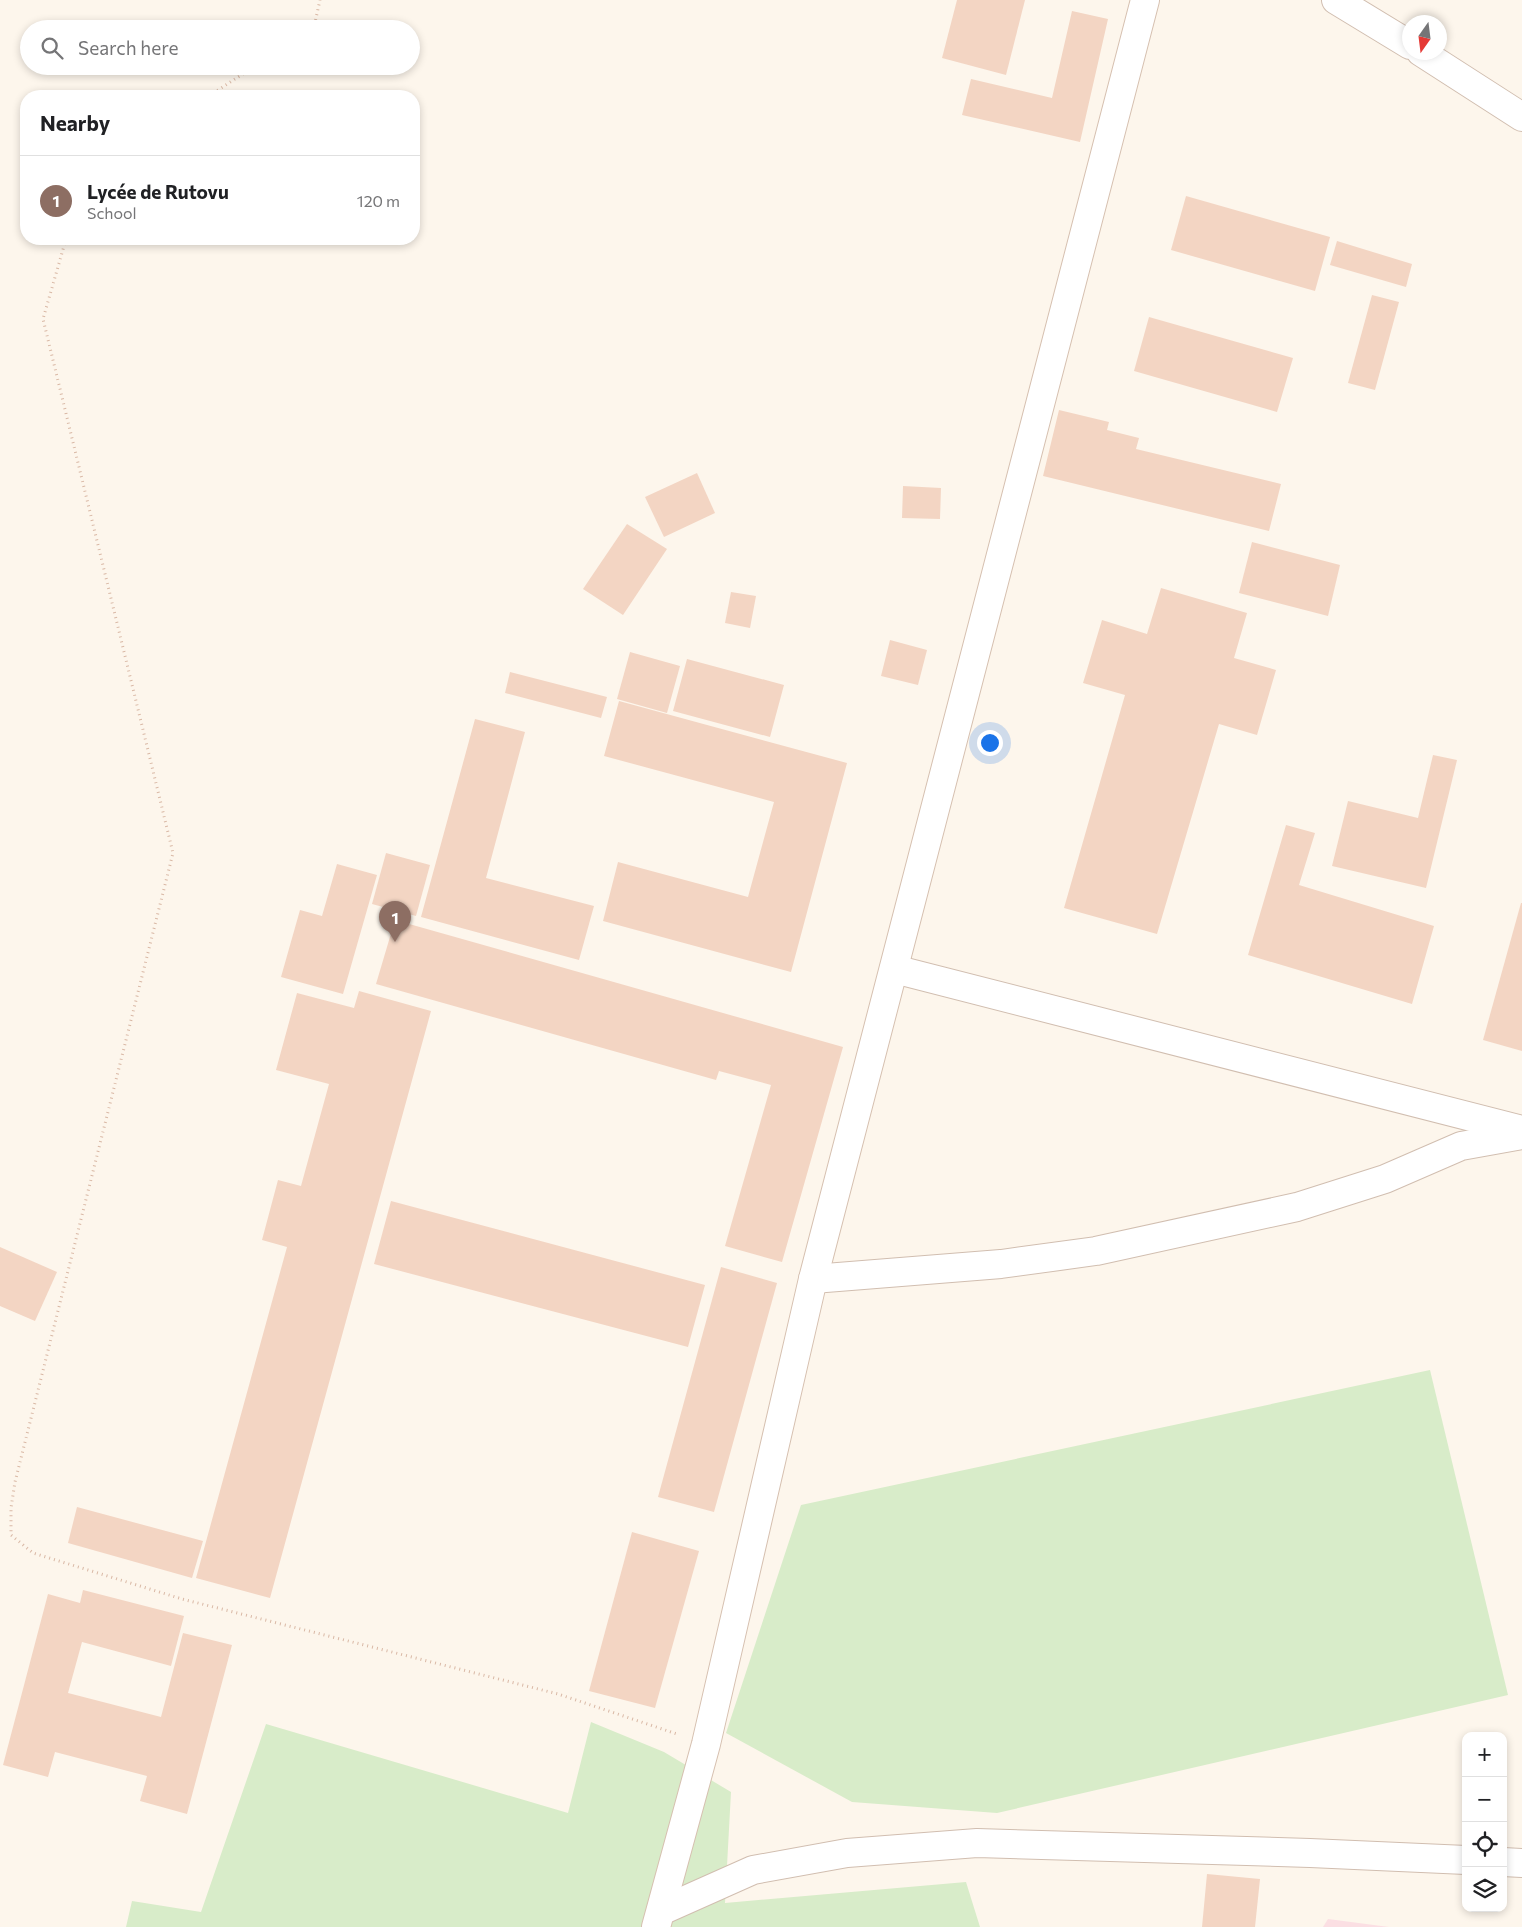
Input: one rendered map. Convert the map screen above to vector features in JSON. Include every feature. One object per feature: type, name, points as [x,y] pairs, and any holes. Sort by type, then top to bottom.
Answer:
[{"type":"street","points":[[659,1919],[706,1744],[813,1279],[1145,0]]},
{"type":"street","points":[[1336,0],[1402,40]]},
{"type":"street","points":[[1433,60],[1522,117]]},
{"type":"street","points":[[894,969],[1522,1130]]},
{"type":"street","points":[[813,1279],[1001,1264],[1096,1251],[1297,1207],[1385,1179],[1462,1146],[1522,1135]]},
{"type":"street","points":[[659,1919],[753,1870],[847,1853],[977,1843],[1310,1853],[1462,1860]]},
{"type":"street","points":[[1507,1862],[1522,1863]]},
{"type":"path","points":[[316,20],[320,0]]},
{"type":"path","points":[[218,90],[241,75]]},
{"type":"path","points":[[64,245],[43,319],[173,853],[15,1482],[11,1508],[11,1535],[33,1552],[182,1599],[558,1694],[706,1744]]},
{"type":"shaded area","points":[[1328,1919],[1389,1927],[1323,1927]]},
{"type":"green space","points":[[1430,1370],[1508,1695],[997,1813],[852,1802],[726,1733],[801,1505]]},
{"type":"green space","points":[[591,1722],[664,1752],[731,1792],[725,1903],[966,1882],[980,1927],[126,1927],[132,1901],[201,1912],[266,1724],[568,1813]]},
{"type":"building","points":[[957,0],[1025,0],[1006,75],[942,58]]},
{"type":"building","points":[[1072,11],[1108,19],[1080,142],[962,115],[971,79],[1052,98]]},
{"type":"building","points":[[1186,196],[1330,237],[1315,291],[1171,250]]},
{"type":"building","points":[[1337,241],[1412,264],[1406,287],[1330,265]]},
{"type":"building","points":[[1372,295],[1399,302],[1375,390],[1348,383]]},
{"type":"building","points":[[1149,317],[1293,358],[1277,412],[1134,371]]},
{"type":"building","points":[[1059,410],[1109,422],[1107,430],[1139,438],[1136,449],[1281,484],[1269,531],[1043,476]]},
{"type":"building","points":[[697,473],[715,513],[664,537],[645,497]]},
{"type":"building","points":[[903,486],[941,488],[940,519],[902,518]]},
{"type":"building","points":[[627,524],[667,549],[623,615],[583,589]]},
{"type":"building","points":[[1252,542],[1340,565],[1328,616],[1239,593]]},
{"type":"building","points":[[1161,588],[1247,613],[1234,658],[1276,670],[1257,735],[1219,724],[1157,934],[1064,908],[1125,695],[1083,683],[1102,620],[1147,634]]},
{"type":"building","points":[[731,592],[756,596],[750,628],[725,623]]},
{"type":"building","points":[[890,640],[927,650],[918,685],[881,676]]},
{"type":"building","points":[[630,652],[680,666],[667,713],[617,699]]},
{"type":"building","points":[[687,659],[784,685],[770,737],[673,711]]},
{"type":"building","points":[[510,672],[607,697],[601,718],[505,693]]},
{"type":"building","points":[[619,701],[847,763],[791,972],[603,921],[618,862],[748,897],[774,802],[604,756]]},
{"type":"building","points":[[475,719],[525,732],[486,878],[594,906],[579,960],[421,917]]},
{"type":"building","points":[[1433,755],[1457,760],[1426,888],[1332,866],[1348,801],[1418,818]]},
{"type":"building","points":[[1286,825],[1315,833],[1299,885],[1434,926],[1412,1004],[1248,955]]},
{"type":"building","points":[[386,853],[430,865],[416,916],[372,904]]},
{"type":"building","points":[[337,864],[377,875],[343,994],[281,977],[300,910],[322,916]]},
{"type":"building","points":[[1522,903],[1522,1051],[1483,1040]]},
{"type":"building","points":[[395,920],[843,1047],[782,1262],[725,1246],[771,1085],[719,1071],[716,1080],[376,984]]},
{"type":"building","points":[[359,991],[431,1011],[270,1598],[196,1578],[287,1247],[262,1240],[278,1180],[301,1186],[329,1084],[276,1070],[297,993],[354,1008]]},
{"type":"building","points":[[391,1201],[705,1285],[688,1347],[374,1264]]},
{"type":"building","points":[[0,1247],[57,1272],[35,1321],[0,1306]]},
{"type":"building","points":[[721,1267],[777,1283],[714,1512],[658,1497]]},
{"type":"building","points":[[77,1507],[203,1541],[192,1578],[68,1543]]},
{"type":"building","points":[[632,1532],[699,1551],[655,1708],[589,1691]]},
{"type":"building","points":[[83,1590],[184,1616],[171,1666],[82,1642],[68,1693],[161,1717],[183,1633],[232,1645],[187,1814],[140,1801],[147,1776],[55,1752],[48,1777],[3,1765],[48,1594],[80,1603]]},
{"type":"building","points":[[1207,1874],[1260,1879],[1255,1927],[1202,1927]]},
{"type":"place","name":"Lycée de Rutovu","points":[[395,942]]}]
